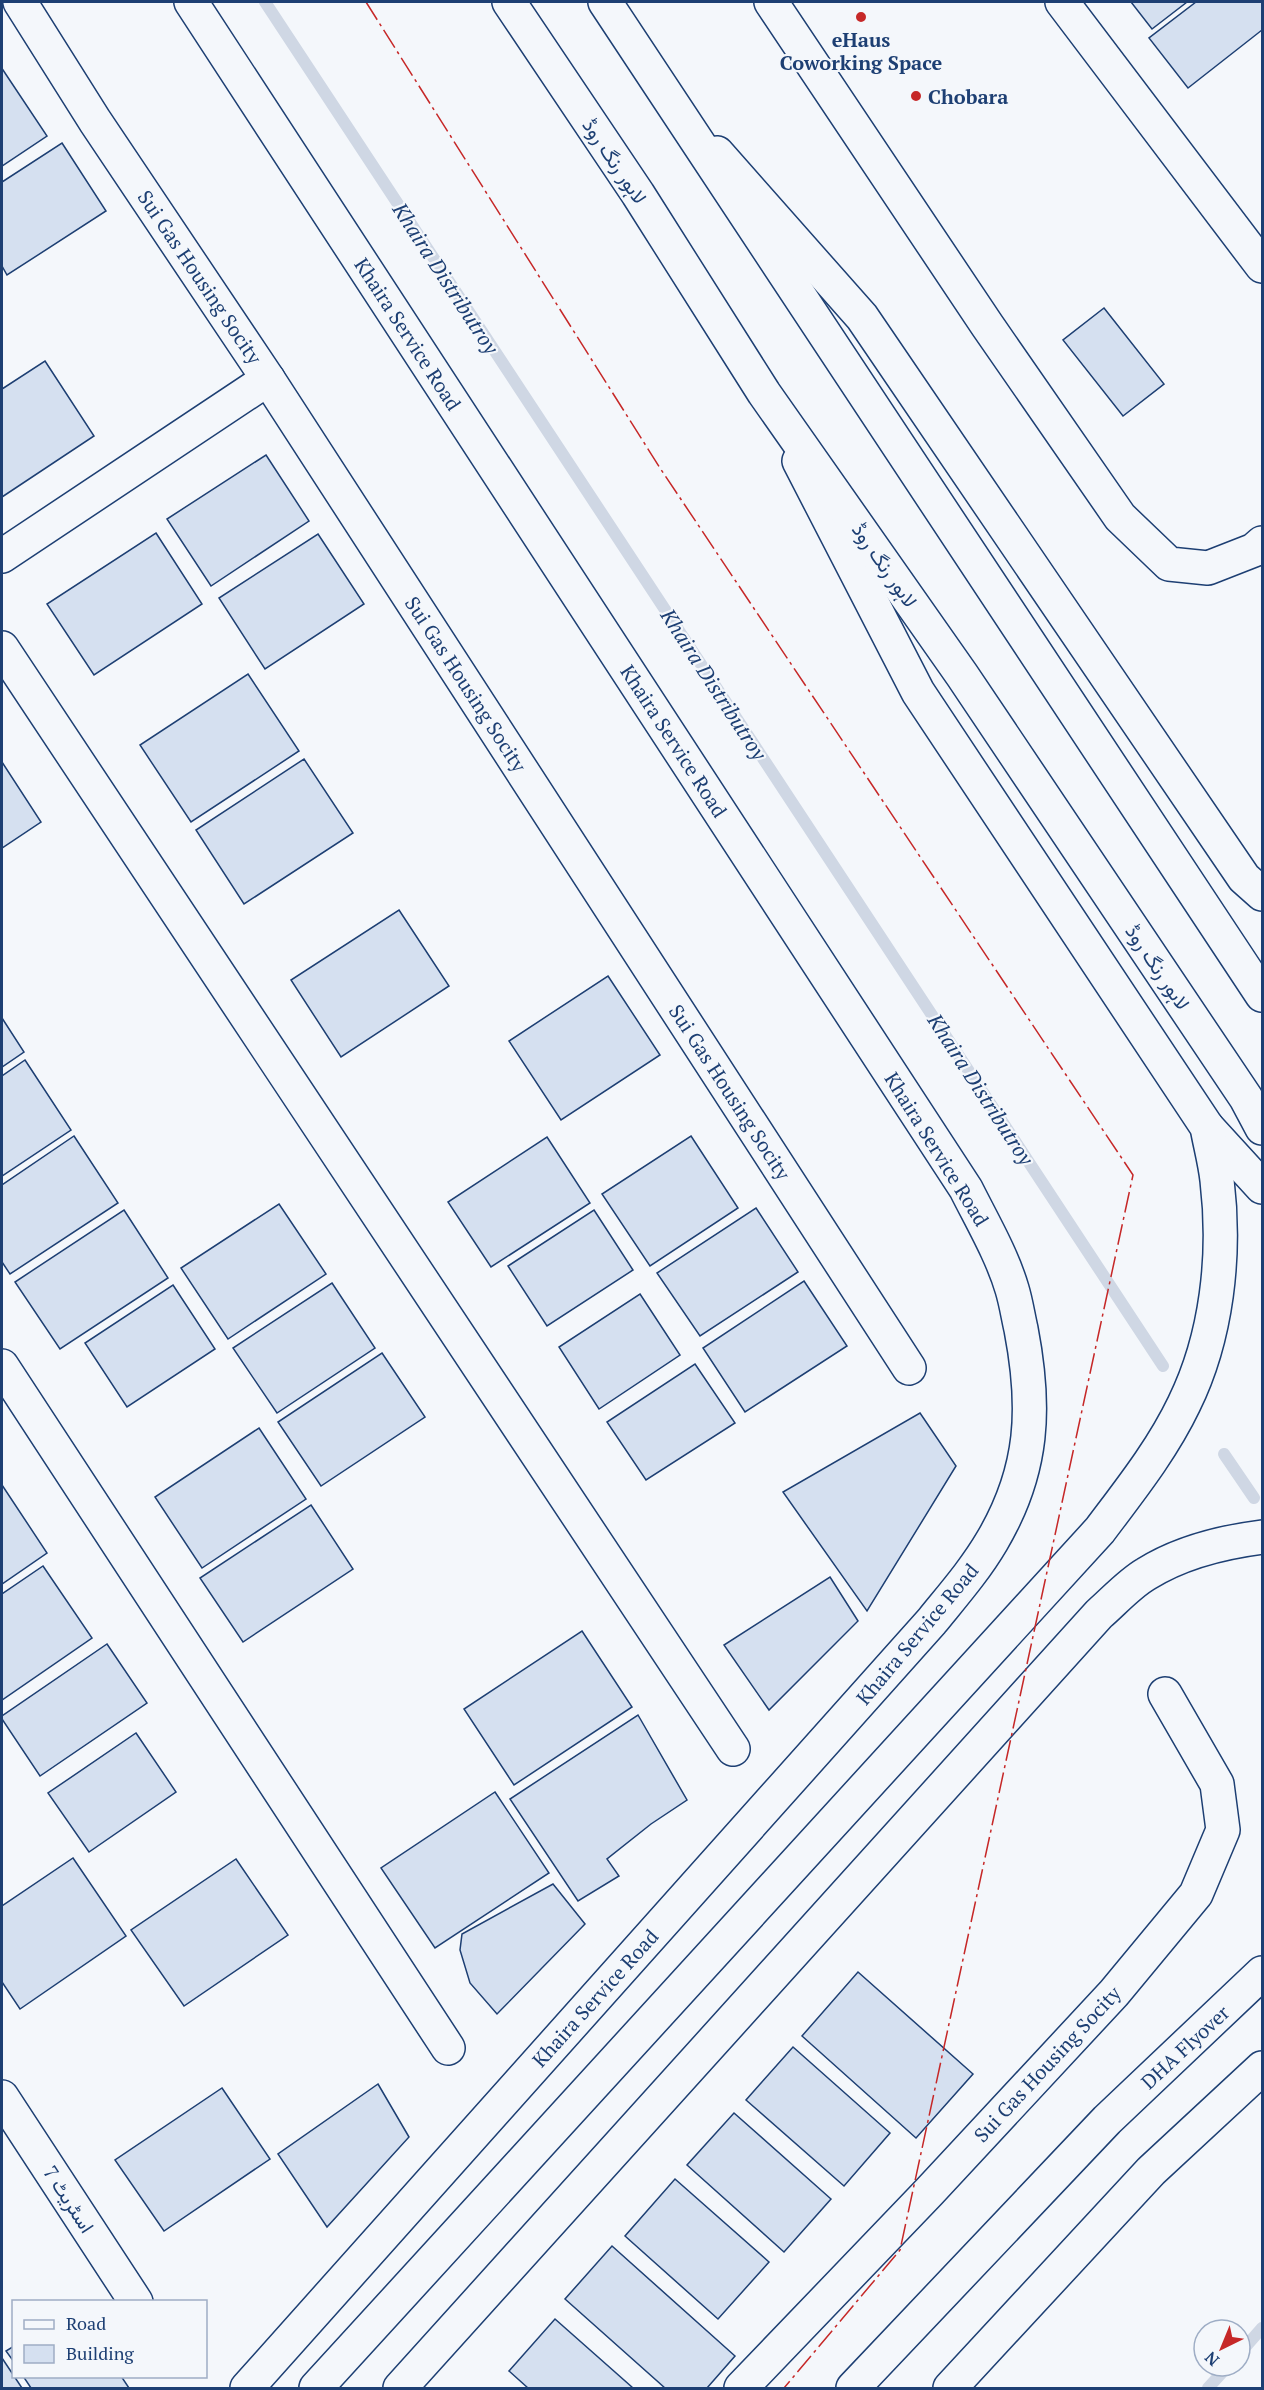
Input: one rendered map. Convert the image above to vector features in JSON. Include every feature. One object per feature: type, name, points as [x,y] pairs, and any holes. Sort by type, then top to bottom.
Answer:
[{"type":"main road","name":"Sui Gas Housing Socity","points":[[20,2],[95,121],[268,379],[909,1368]]},
{"type":"main road","name":"Khaira Service Road","points":[[192,2],[966,1190],[1012,1289],[1026,1357],[1031,1403],[1022,1475],[1010,1507],[992,1541],[964,1582],[932,1621],[247,2388]]},
{"type":"main road","name":"لاہور رنگ روڈ","points":[[509,2],[638,194],[764,393],[962,675],[1263,1128]]},
{"type":"main road","points":[[605,2],[1263,995]]},
{"type":"main road","points":[[771,2],[987,325],[1120,517],[1169,564],[1208,568],[1254,550],[1263,543]]},
{"type":"main road","points":[[1062,2],[1263,266]]},
{"type":"main road","points":[[671,100],[862,317],[1244,878],[1263,894]]},
{"type":"main road","points":[[2,556],[268,379]]},
{"type":"main road","points":[[764,393],[918,692],[1207,1126],[1263,1187]]},
{"type":"main road","points":[[2,648],[733,1749]]},
{"type":"main road","points":[[316,2388],[1100,1530],[1132,1488],[1160,1447],[1184,1404],[1203,1358],[1220,1257],[1217,1179],[1207,1126]]},
{"type":"main road","points":[[2,1366],[448,2048]]},
{"type":"main road","points":[[400,2388],[1100,1614],[1145,1574],[1180,1557],[1230,1542],[1263,1537]]},
{"type":"main road","name":"Sui Gas Housing Socity","points":[[741,2388],[938,2183],[1114,1994],[1196,1894],[1222,1830],[1217,1784],[1165,1694]]},
{"type":"main road","name":"DHA Flyover","points":[[853,2388],[1107,2120],[1263,1973]]},
{"type":"main road","points":[[950,2388],[1151,2171],[1263,2068]]},
{"type":"main road","name":"اسٹریٹ 7","points":[[2,2097],[135,2300]]},
{"type":"building","points":[[1131,2],[1187,2],[1152,29]]},
{"type":"building","points":[[1196,2],[1262,2],[1262,30],[1188,88],[1149,38]]},
{"type":"building","points":[[2,71],[47,136],[2,166]]},
{"type":"building","points":[[62,143],[106,211],[7,275],[2,266],[2,182]]},
{"type":"building","points":[[1104,308],[1164,384],[1123,416],[1063,340]]},
{"type":"building","points":[[45,361],[94,436],[2,497],[2,389]]},
{"type":"building","points":[[266,455],[309,521],[211,586],[167,519]]},
{"type":"building","points":[[156,533],[202,604],[94,675],[47,604]]},
{"type":"building","points":[[318,534],[364,604],[265,669],[219,598]]},
{"type":"building","points":[[248,674],[299,751],[191,822],[140,745]]},
{"type":"building","points":[[304,759],[353,833],[244,904],[196,830]]},
{"type":"building","points":[[2,762],[41,822],[2,848]]},
{"type":"building","points":[[399,910],[449,986],[341,1057],[291,980]]},
{"type":"building","points":[[608,976],[660,1055],[561,1120],[509,1041]]},
{"type":"building","points":[[2,1018],[24,1052],[2,1067]]},
{"type":"building","points":[[25,1060],[71,1130],[2,1176],[2,1076]]},
{"type":"building","points":[[74,1136],[118,1203],[10,1274],[2,1262],[2,1185]]},
{"type":"building","points":[[691,1136],[738,1208],[650,1266],[602,1194]]},
{"type":"building","points":[[547,1137],[590,1203],[491,1267],[448,1202]]},
{"type":"building","points":[[279,1204],[326,1274],[228,1339],[181,1268]]},
{"type":"building","points":[[756,1208],[798,1272],[700,1336],[657,1273]]},
{"type":"building","points":[[124,1210],[168,1278],[60,1349],[15,1282]]},
{"type":"building","points":[[594,1210],[633,1270],[547,1326],[508,1266]]},
{"type":"building","points":[[804,1281],[847,1346],[745,1412],[703,1348]]},
{"type":"building","points":[[332,1283],[375,1348],[277,1413],[233,1348]]},
{"type":"building","points":[[173,1285],[215,1349],[127,1407],[85,1343]]},
{"type":"building","points":[[640,1294],[680,1355],[599,1409],[559,1347]]},
{"type":"building","points":[[382,1353],[425,1417],[321,1486],[278,1422]]},
{"type":"building","points":[[695,1364],[735,1423],[646,1480],[607,1422]]},
{"type":"building","points":[[920,1413],[956,1466],[867,1611],[783,1492]]},
{"type":"building","points":[[259,1428],[306,1499],[202,1568],[155,1497]]},
{"type":"building","points":[[2,1485],[47,1553],[2,1584]]},
{"type":"building","points":[[311,1505],[353,1569],[243,1642],[200,1578]]},
{"type":"building","points":[[43,1566],[92,1638],[2,1700],[2,1594]]},
{"type":"building","points":[[830,1577],[858,1621],[769,1710],[724,1645]]},
{"type":"building","points":[[582,1631],[632,1707],[514,1785],[464,1709]]},
{"type":"building","points":[[107,1644],[147,1703],[40,1776],[2,1716]]},
{"type":"building","points":[[638,1715],[687,1800],[651,1824],[607,1859],[619,1876],[578,1901],[510,1799]]},
{"type":"building","points":[[136,1733],[176,1792],[89,1852],[48,1793]]},
{"type":"building","points":[[495,1792],[549,1873],[435,1948],[381,1868]]},
{"type":"building","points":[[73,1858],[126,1936],[20,2009],[2,1982],[2,1906]]},
{"type":"building","points":[[236,1859],[288,1935],[184,2006],[131,1930]]},
{"type":"building","points":[[553,1884],[585,1924],[497,2014],[470,1983],[460,1950],[462,1934]]},
{"type":"building","points":[[858,1972],[973,2074],[916,2138],[802,2036]]},
{"type":"building","points":[[793,2047],[890,2133],[844,2186],[746,2100]]},
{"type":"building","points":[[378,2084],[409,2137],[327,2227],[278,2154]]},
{"type":"building","points":[[222,2088],[270,2159],[164,2231],[115,2160]]},
{"type":"building","points":[[734,2113],[831,2199],[784,2252],[687,2165]]},
{"type":"building","points":[[675,2179],[769,2262],[718,2319],[625,2236]]},
{"type":"building","points":[[612,2246],[735,2356],[707,2388],[665,2388],[565,2299]]},
{"type":"building","points":[[555,2319],[633,2388],[528,2388],[509,2371]]},
{"type":"building","points":[[12,2347],[12,2359],[6,2351]]},
{"type":"building","points":[[2,2358],[12,2373],[12,2378],[15,2378],[22,2388],[2,2388]]},
{"type":"building","points":[[24,2378],[122,2378],[129,2388],[31,2388]]},
{"type":"waterway","name":"Khaira Distributroy","points":[[265,2],[1163,1366]]},
{"type":"waterway","name":"Khaira Distributroy","points":[[1224,1454],[1254,1498]]},
{"type":"waterway","points":[[1252,2339],[1262,2328]]},
{"type":"waterway","points":[[1208,2388],[1217,2378]]},
{"type":"power","points":[[366,2],[660,468],[1133,1175],[900,2250],[784,2388]]},
{"type":"place","name":"eHaus Coworking Space","points":[[861,17]]},
{"type":"place","name":"Chobara","points":[[916,96]]}]
